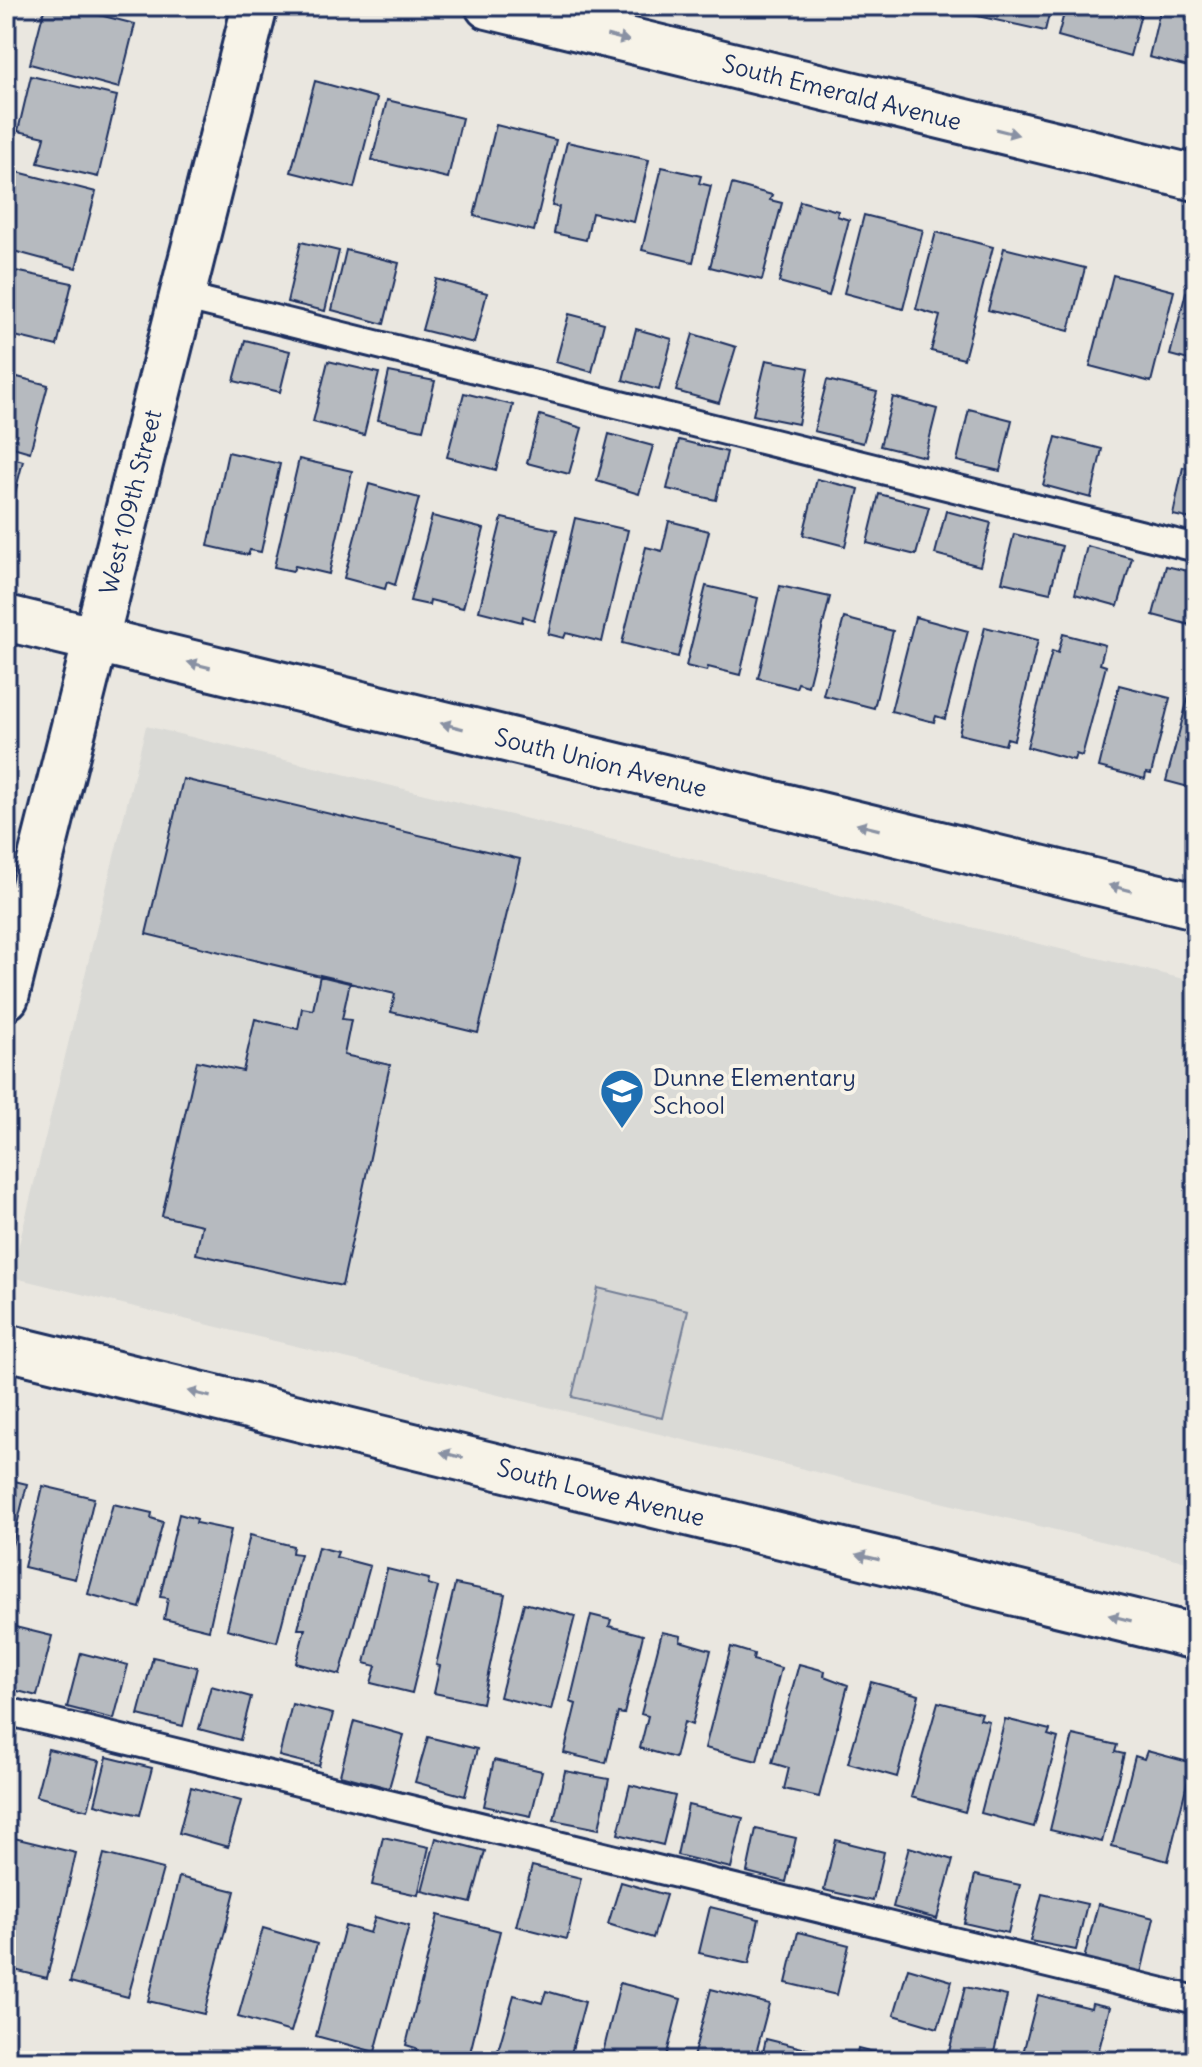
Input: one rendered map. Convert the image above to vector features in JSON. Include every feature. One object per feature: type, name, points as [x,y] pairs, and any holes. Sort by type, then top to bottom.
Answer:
[{"type":"street","name":"West 109th Street","points":[[6,997],[255,6]]},
{"type":"street","name":"South Emerald Avenue","points":[[488,6],[1196,178]]},
{"type":"street","name":"South Union Avenue","points":[[6,618],[1196,906]]},
{"type":"street","name":"South Lowe Avenue","points":[[6,1347],[1196,1637]]},
{"type":"lane","points":[[182,296],[1196,548]]},
{"type":"lane","points":[[6,1711],[1196,2000]]},
{"type":"shaded area","name":"Dunne Elementary School","points":[[146,726],[1196,982],[1196,1564],[11,1277]]},
{"type":"shaded area","points":[[598,1288],[688,1310],[662,1418],[572,1397]]},
{"type":"building","points":[[45,6],[64,6],[135,24],[119,88],[30,64]]},
{"type":"building","points":[[966,6],[1051,6],[1045,31],[964,13]]},
{"type":"building","points":[[1066,6],[1143,6],[1130,56],[1058,36]]},
{"type":"building","points":[[1161,6],[1196,6],[1196,69],[1149,57]]},
{"type":"building","points":[[31,76],[117,96],[98,177],[38,163],[45,137],[18,131]]},
{"type":"building","points":[[315,81],[377,98],[354,188],[291,172]]},
{"type":"building","points":[[387,100],[462,118],[448,178],[372,160]]},
{"type":"building","points":[[496,125],[556,140],[534,231],[474,216]]},
{"type":"building","points":[[567,142],[649,160],[634,222],[592,213],[586,240],[554,233],[559,207],[552,206]]},
{"type":"building","points":[[662,167],[701,176],[699,183],[711,186],[693,262],[642,250]]},
{"type":"building","points":[[6,169],[96,192],[76,268],[6,249]]},
{"type":"building","points":[[732,184],[772,195],[770,200],[782,203],[762,280],[710,267]]},
{"type":"building","points":[[800,201],[838,211],[837,216],[849,220],[829,296],[779,282]]},
{"type":"building","points":[[864,215],[923,230],[903,309],[844,293]]},
{"type":"building","points":[[936,232],[993,247],[964,359],[931,351],[940,316],[916,309]]},
{"type":"building","points":[[301,242],[339,251],[325,311],[287,302]]},
{"type":"building","points":[[1004,248],[1085,268],[1069,331],[988,310]]},
{"type":"building","points":[[346,250],[399,263],[384,324],[332,310]]},
{"type":"building","points":[[6,269],[72,283],[57,346],[6,334]]},
{"type":"building","points":[[1113,275],[1174,291],[1151,382],[1090,366]]},
{"type":"building","points":[[436,279],[487,293],[474,343],[422,330]]},
{"type":"building","points":[[1186,292],[1196,295],[1196,362],[1170,355]]},
{"type":"building","points":[[569,314],[604,323],[592,372],[556,362]]},
{"type":"building","points":[[636,329],[672,339],[659,390],[623,380]]},
{"type":"building","points":[[693,334],[736,347],[719,403],[676,391]]},
{"type":"building","points":[[245,340],[290,351],[280,392],[234,381]]},
{"type":"building","points":[[766,360],[809,368],[798,424],[753,415]]},
{"type":"building","points":[[328,361],[379,373],[364,435],[313,422]]},
{"type":"building","points":[[389,372],[435,381],[423,430],[378,420]]},
{"type":"building","points":[[6,374],[48,385],[30,452],[6,445]]},
{"type":"building","points":[[827,380],[877,392],[863,443],[814,431]]},
{"type":"building","points":[[464,393],[513,405],[496,470],[447,457]]},
{"type":"building","points":[[893,397],[937,409],[925,457],[880,446]]},
{"type":"building","points":[[969,409],[1012,420],[1000,471],[957,461]]},
{"type":"building","points":[[540,415],[582,428],[569,474],[527,463]]},
{"type":"building","points":[[609,434],[653,446],[639,494],[597,481]]},
{"type":"building","points":[[1056,437],[1102,449],[1091,498],[1043,485]]},
{"type":"building","points":[[679,440],[727,452],[716,500],[667,489]]},
{"type":"building","points":[[228,452],[280,464],[261,552],[250,550],[248,555],[208,546]]},
{"type":"building","points":[[6,456],[23,461],[7,525],[6,525]]},
{"type":"building","points":[[299,459],[352,471],[329,574],[295,566],[293,571],[274,567]]},
{"type":"building","points":[[1183,467],[1196,470],[1196,520],[1173,515]]},
{"type":"building","points":[[817,479],[859,489],[845,546],[803,535]]},
{"type":"building","points":[[369,484],[419,498],[395,585],[387,582],[385,589],[344,578]]},
{"type":"building","points":[[879,494],[929,507],[916,555],[867,543]]},
{"type":"building","points":[[946,511],[991,523],[980,566],[935,554]]},
{"type":"building","points":[[432,516],[484,529],[463,608],[430,600],[429,605],[410,601]]},
{"type":"building","points":[[502,518],[557,530],[534,620],[523,616],[522,622],[479,611]]},
{"type":"building","points":[[575,518],[628,530],[602,642],[566,633],[564,638],[548,634]]},
{"type":"building","points":[[669,521],[709,531],[678,657],[622,643],[646,547],[662,551]]},
{"type":"building","points":[[1014,534],[1062,546],[1050,593],[1002,582]]},
{"type":"building","points":[[1087,546],[1132,558],[1118,606],[1075,594]]},
{"type":"building","points":[[1166,566],[1196,573],[1196,604],[1190,625],[1153,615]]},
{"type":"building","points":[[706,586],[758,598],[740,675],[708,667],[707,671],[686,666]]},
{"type":"building","points":[[780,586],[830,597],[808,686],[798,683],[796,688],[758,678]]},
{"type":"building","points":[[915,617],[968,631],[945,719],[936,716],[934,722],[891,711]]},
{"type":"building","points":[[844,618],[893,631],[874,708],[823,695]]},
{"type":"building","points":[[985,627],[1038,640],[1014,740],[1007,738],[1005,745],[959,734]]},
{"type":"building","points":[[1063,634],[1105,645],[1100,664],[1106,666],[1082,756],[1076,754],[1074,760],[1027,747],[1052,651],[1058,653]]},
{"type":"building","points":[[1196,669],[1196,789],[1166,781]]},
{"type":"building","points":[[1119,685],[1170,698],[1151,774],[1146,773],[1145,779],[1099,767]]},
{"type":"building","points":[[183,779],[520,859],[478,1033],[391,1012],[395,994],[146,934]]},
{"type":"building","points":[[320,975],[350,982],[342,1019],[351,1020],[344,1055],[390,1065],[342,1286],[196,1254],[202,1225],[162,1216],[197,1061],[243,1071],[255,1019],[298,1029],[302,1008],[313,1010]]},
{"type":"building","points":[[6,1479],[27,1484],[6,1570]]},
{"type":"building","points":[[43,1486],[94,1498],[75,1579],[24,1567]]},
{"type":"building","points":[[113,1504],[152,1513],[151,1518],[163,1522],[140,1608],[88,1594]]},
{"type":"building","points":[[179,1514],[197,1519],[196,1523],[231,1530],[209,1630],[164,1619],[168,1598],[160,1597]]},
{"type":"building","points":[[250,1535],[293,1546],[292,1553],[300,1554],[277,1642],[227,1629]]},
{"type":"building","points":[[318,1547],[338,1552],[336,1557],[370,1566],[340,1675],[296,1663],[305,1629],[298,1629]]},
{"type":"building","points":[[387,1569],[429,1579],[428,1584],[438,1587],[412,1693],[371,1683],[376,1666],[365,1663]]},
{"type":"building","points":[[455,1584],[505,1594],[482,1703],[434,1693],[440,1666],[436,1665]]},
{"type":"building","points":[[524,1603],[575,1616],[551,1710],[500,1697]]},
{"type":"building","points":[[591,1615],[611,1620],[609,1626],[643,1635],[624,1714],[618,1713],[606,1763],[564,1753],[576,1704],[570,1702]]},
{"type":"building","points":[[7,1625],[52,1636],[37,1696],[6,1688]]},
{"type":"building","points":[[662,1632],[681,1636],[680,1641],[711,1650],[692,1725],[684,1722],[675,1758],[640,1748],[648,1716],[641,1714]]},
{"type":"building","points":[[731,1647],[754,1654],[753,1660],[781,1668],[757,1761],[705,1748]]},
{"type":"building","points":[[81,1653],[128,1665],[114,1719],[67,1707]]},
{"type":"building","points":[[153,1657],[197,1667],[183,1726],[138,1715]]},
{"type":"building","points":[[799,1664],[825,1671],[824,1676],[848,1685],[819,1797],[784,1789],[789,1768],[772,1763]]},
{"type":"building","points":[[871,1682],[919,1695],[897,1777],[848,1763]]},
{"type":"building","points":[[211,1686],[251,1697],[240,1740],[199,1729]]},
{"type":"building","points":[[938,1702],[982,1713],[980,1719],[989,1721],[965,1812],[911,1797]]},
{"type":"building","points":[[292,1704],[333,1714],[319,1766],[279,1756]]},
{"type":"building","points":[[1005,1719],[1050,1730],[1048,1735],[1058,1738],[1034,1827],[981,1813]]},
{"type":"building","points":[[354,1721],[404,1735],[389,1788],[340,1775]]},
{"type":"building","points":[[1073,1735],[1117,1745],[1115,1752],[1124,1754],[1102,1842],[1050,1830]]},
{"type":"building","points":[[428,1737],[477,1749],[465,1796],[415,1782]]},
{"type":"building","points":[[48,1749],[100,1761],[88,1810],[36,1796]]},
{"type":"building","points":[[1147,1751],[1192,1763],[1168,1861],[1112,1846],[1135,1756],[1144,1759]]},
{"type":"building","points":[[107,1757],[152,1768],[140,1815],[95,1804]]},
{"type":"building","points":[[494,1760],[542,1771],[531,1816],[484,1806]]},
{"type":"building","points":[[565,1771],[609,1779],[599,1829],[554,1820]]},
{"type":"building","points":[[630,1785],[675,1796],[663,1845],[618,1834]]},
{"type":"building","points":[[191,1787],[241,1801],[228,1847],[179,1833]]},
{"type":"building","points":[[688,1805],[743,1818],[731,1868],[677,1855]]},
{"type":"building","points":[[756,1829],[796,1838],[786,1882],[747,1872]]},
{"type":"building","points":[[383,1837],[429,1847],[418,1895],[372,1885]]},
{"type":"building","points":[[14,1838],[76,1853],[47,1978],[6,1968],[6,1869]]},
{"type":"building","points":[[436,1838],[485,1851],[471,1903],[422,1891]]},
{"type":"building","points":[[836,1840],[884,1852],[873,1901],[824,1890]]},
{"type":"building","points":[[909,1847],[953,1860],[937,1919],[893,1907]]},
{"type":"building","points":[[104,1854],[163,1869],[128,1997],[70,1982]]},
{"type":"building","points":[[532,1866],[581,1878],[567,1939],[516,1926]]},
{"type":"building","points":[[975,1875],[1020,1885],[1008,1933],[964,1923]]},
{"type":"building","points":[[179,1877],[235,1891],[204,2014],[148,2001]]},
{"type":"building","points":[[621,1882],[666,1895],[653,1938],[608,1924]]},
{"type":"building","points":[[1042,1894],[1087,1904],[1076,1950],[1030,1941]]},
{"type":"building","points":[[1098,1904],[1154,1918],[1141,1973],[1084,1959]]},
{"type":"building","points":[[710,1907],[759,1919],[749,1964],[699,1953]]},
{"type":"building","points":[[438,1915],[500,1931],[468,2061],[418,2061],[416,2048],[406,2045]]},
{"type":"building","points":[[375,1917],[409,1926],[375,2052],[316,2036],[345,1926],[370,1933]]},
{"type":"building","points":[[263,1928],[317,1944],[291,2032],[238,2017]]},
{"type":"building","points":[[798,1932],[849,1945],[837,1995],[786,1983]]},
{"type":"building","points":[[908,1968],[952,1981],[938,2028],[894,2015]]},
{"type":"building","points":[[620,1983],[681,1999],[665,2061],[601,2061]]},
{"type":"building","points":[[965,1987],[1007,1996],[992,2061],[948,2056]]},
{"type":"building","points":[[711,1989],[769,2004],[754,2061],[692,2061]]},
{"type":"building","points":[[546,1991],[585,2002],[569,2061],[495,2061],[514,1995],[542,2003]]},
{"type":"building","points":[[1038,1995],[1091,2008],[1092,2003],[1110,2007],[1096,2061],[1021,2061]]},
{"type":"building","points":[[766,2039],[831,2055],[830,2061],[761,2061]]},
{"type":"building","points":[[858,2048],[908,2061],[855,2061]]},
{"type":"place","name":"Dunne Elementary School","points":[[622,1130]]}]
